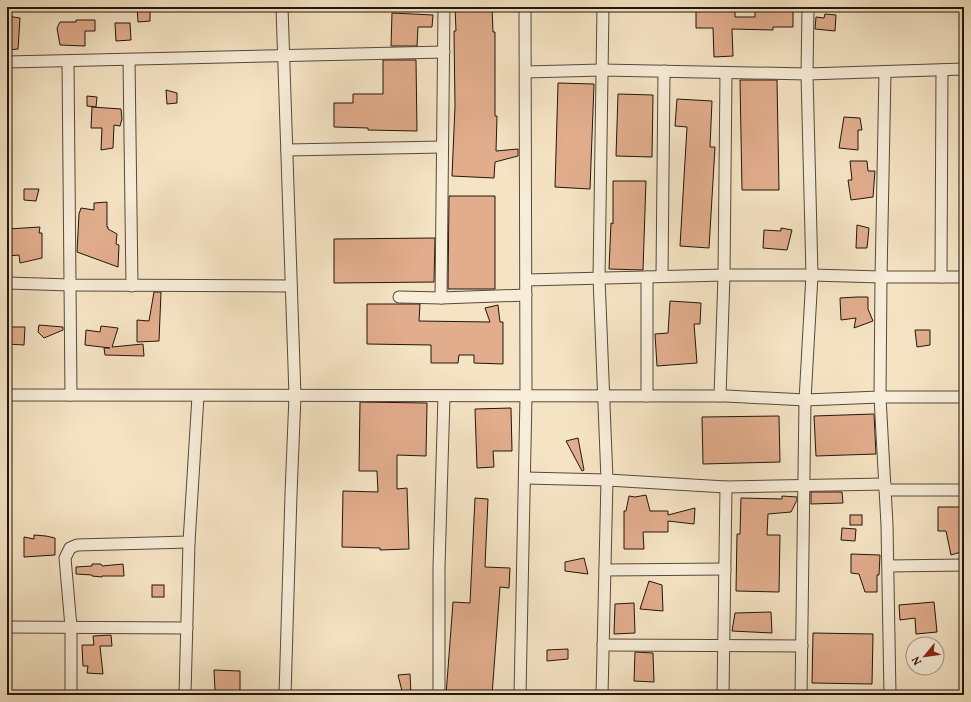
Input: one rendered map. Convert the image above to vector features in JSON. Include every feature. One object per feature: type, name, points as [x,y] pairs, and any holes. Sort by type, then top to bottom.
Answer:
[{"type":"street","points":[[282,7],[295,396],[290,494],[285,695]]},
{"type":"street","points":[[441,298],[444,7]]},
{"type":"street","points":[[520,695],[526,396],[525,7]]},
{"type":"street","points":[[602,695],[607,480],[599,278],[603,7]]},
{"type":"street","points":[[801,695],[805,400],[812,275],[807,74],[808,7]]},
{"type":"street","points":[[7,62],[444,52]]},
{"type":"street","points":[[129,60],[132,286]]},
{"type":"street","points":[[68,61],[71,395]]},
{"type":"street","points":[[526,72],[602,70],[807,74],[964,69]]},
{"type":"street","points":[[941,277],[942,70]]},
{"type":"street","points":[[662,276],[664,71]]},
{"type":"street","points":[[885,72],[880,397],[888,566],[890,695]]},
{"type":"street","points":[[720,396],[724,275],[726,73]]},
{"type":"street","points":[[287,150],[442,147]]},
{"type":"street","points":[[526,280],[724,275],[964,277]]},
{"type":"street","points":[[647,277],[647,396]]},
{"type":"street","points":[[7,283],[132,286],[291,286]]},
{"type":"street","points":[[399,297],[441,298],[526,295]]},
{"type":"street","points":[[7,395],[720,396],[805,400],[880,397],[964,397]]},
{"type":"street","points":[[184,695],[189,542],[198,396]]},
{"type":"street","points":[[439,695],[439,567],[444,396]]},
{"type":"street","points":[[525,478],[607,480],[726,487],[804,485],[964,490]]},
{"type":"street","points":[[723,695],[726,487]]},
{"type":"street","points":[[71,695],[71,627],[65,558],[70,548],[77,545],[189,542]]},
{"type":"street","points":[[888,566],[964,565]]},
{"type":"street","points":[[605,570],[725,568]]},
{"type":"street","points":[[7,627],[187,628]]},
{"type":"street","points":[[603,645],[802,646]]},
{"type":"building","points":[[137,7],[150,7],[150,21],[138,22]]},
{"type":"building","points":[[455,7],[492,7],[493,32],[495,32],[495,116],[497,116],[496,151],[518,149],[518,156],[495,162],[494,178],[452,176],[455,106]]},
{"type":"building","points":[[696,7],[735,7],[735,17],[755,17],[755,7],[793,7],[793,27],[773,27],[773,30],[732,29],[733,56],[714,57],[713,28],[696,28]]},
{"type":"building","points":[[392,13],[433,15],[432,27],[418,27],[417,46],[391,46]]},
{"type":"building","points":[[825,14],[836,15],[835,31],[815,29],[816,17],[824,18]]},
{"type":"building","points":[[7,16],[20,18],[18,49],[7,50]]},
{"type":"building","points":[[76,20],[95,20],[95,31],[85,31],[85,46],[60,45],[57,28],[60,22],[76,22]]},
{"type":"building","points":[[115,23],[130,23],[131,40],[116,41]]},
{"type":"building","points":[[383,60],[416,60],[417,131],[368,130],[368,128],[334,127],[334,103],[353,103],[353,94],[383,94]]},
{"type":"building","points":[[740,80],[777,80],[779,190],[742,190]]},
{"type":"building","points":[[558,83],[594,84],[590,189],[555,187]]},
{"type":"building","points":[[166,90],[177,93],[177,103],[167,104]]},
{"type":"building","points":[[618,94],[653,95],[652,157],[616,156]]},
{"type":"building","points":[[87,96],[97,97],[96,107],[87,106]]},
{"type":"building","points":[[677,99],[712,101],[710,147],[715,147],[709,248],[680,246],[687,127],[675,126]]},
{"type":"building","points":[[92,107],[121,109],[122,119],[120,126],[114,125],[113,148],[101,150],[102,128],[91,128]]},
{"type":"building","points":[[844,117],[860,118],[862,130],[858,130],[858,150],[839,148]]},
{"type":"building","points":[[850,161],[867,161],[868,171],[875,171],[873,197],[851,200],[848,180],[852,180]]},
{"type":"building","points":[[613,181],[646,181],[643,270],[609,269],[611,223],[613,224]]},
{"type":"building","points":[[24,189],[39,189],[36,201],[24,200]]},
{"type":"building","points":[[449,196],[495,196],[495,289],[448,289]]},
{"type":"building","points":[[107,202],[107,227],[117,234],[116,244],[119,245],[118,267],[77,252],[79,214],[81,208],[94,210],[94,203]]},
{"type":"building","points":[[857,225],[869,228],[867,248],[856,248]]},
{"type":"building","points":[[40,227],[39,233],[42,233],[42,258],[20,263],[19,255],[7,256],[8,229]]},
{"type":"building","points":[[781,228],[792,230],[787,250],[763,248],[764,230],[781,231]]},
{"type":"building","points":[[435,238],[434,282],[334,283],[334,239]]},
{"type":"building","points":[[154,292],[161,292],[159,341],[137,342],[137,320],[149,321]]},
{"type":"building","points":[[868,297],[868,309],[873,321],[854,328],[856,318],[841,320],[840,298]]},
{"type":"building","points":[[670,301],[701,303],[700,324],[694,324],[697,363],[657,366],[655,334],[668,333]]},
{"type":"building","points":[[367,304],[420,304],[419,321],[490,322],[485,308],[498,305],[500,322],[503,322],[503,364],[474,363],[474,355],[459,355],[458,363],[431,363],[431,345],[367,344]]},
{"type":"building","points":[[39,325],[63,327],[63,330],[44,338],[38,332]]},
{"type":"building","points":[[101,326],[118,328],[112,347],[143,344],[144,356],[105,355],[104,348],[110,348],[85,345],[86,330],[100,332]]},
{"type":"building","points":[[7,327],[25,327],[24,345],[7,344]]},
{"type":"building","points":[[915,330],[930,330],[930,345],[917,347]]},
{"type":"building","points":[[360,402],[427,403],[426,456],[397,455],[397,489],[407,488],[409,549],[380,550],[380,548],[342,547],[343,491],[378,492],[377,471],[359,471]]},
{"type":"building","points":[[511,408],[512,451],[493,451],[494,467],[477,468],[475,409]]},
{"type":"building","points":[[874,414],[876,454],[816,456],[814,416]]},
{"type":"building","points":[[779,416],[780,462],[703,464],[702,417]]},
{"type":"building","points":[[578,438],[584,470],[582,471],[566,441]]},
{"type":"building","points":[[811,492],[842,492],[843,503],[811,504]]},
{"type":"building","points":[[646,495],[650,511],[668,511],[668,515],[695,508],[694,524],[668,521],[668,532],[643,532],[644,549],[624,549],[624,511],[626,511],[629,496],[635,497]]},
{"type":"building","points":[[782,496],[797,497],[797,500],[791,512],[768,514],[767,535],[780,535],[779,592],[736,591],[737,534],[740,534],[741,498],[782,499]]},
{"type":"building","points":[[475,498],[488,499],[485,567],[510,568],[509,588],[500,587],[492,695],[446,695],[453,602],[470,603]]},
{"type":"building","points":[[938,507],[964,507],[964,551],[951,555],[946,531],[938,531]]},
{"type":"building","points":[[850,515],[862,515],[862,525],[850,525]]},
{"type":"building","points":[[842,528],[856,529],[855,541],[841,540]]},
{"type":"building","points":[[34,535],[55,538],[55,555],[24,557],[24,537],[34,539]]},
{"type":"building","points":[[851,554],[880,555],[879,575],[877,575],[877,592],[865,592],[859,574],[851,573]]},
{"type":"building","points":[[584,558],[588,574],[565,571],[565,562]]},
{"type":"building","points":[[92,564],[101,564],[102,566],[123,564],[124,576],[102,577],[76,574],[76,567],[92,566]]},
{"type":"building","points":[[649,581],[662,585],[663,611],[640,609]]},
{"type":"building","points":[[152,585],[164,585],[164,597],[152,597]]},
{"type":"building","points":[[934,602],[937,632],[916,634],[915,618],[900,620],[899,605]]},
{"type":"building","points":[[634,603],[635,633],[614,634],[615,604]]},
{"type":"building","points":[[771,612],[772,633],[732,631],[735,613]]},
{"type":"building","points":[[813,633],[873,634],[872,684],[812,683]]},
{"type":"building","points":[[111,635],[112,646],[100,646],[103,674],[87,673],[88,666],[83,666],[82,645],[94,645],[93,636]]},
{"type":"building","points":[[568,649],[568,659],[547,661],[547,650]]},
{"type":"building","points":[[635,652],[653,653],[654,682],[634,681]]},
{"type":"building","points":[[214,670],[240,671],[240,691],[215,691]]},
{"type":"building","points":[[410,674],[411,695],[403,695],[398,675]]}]
